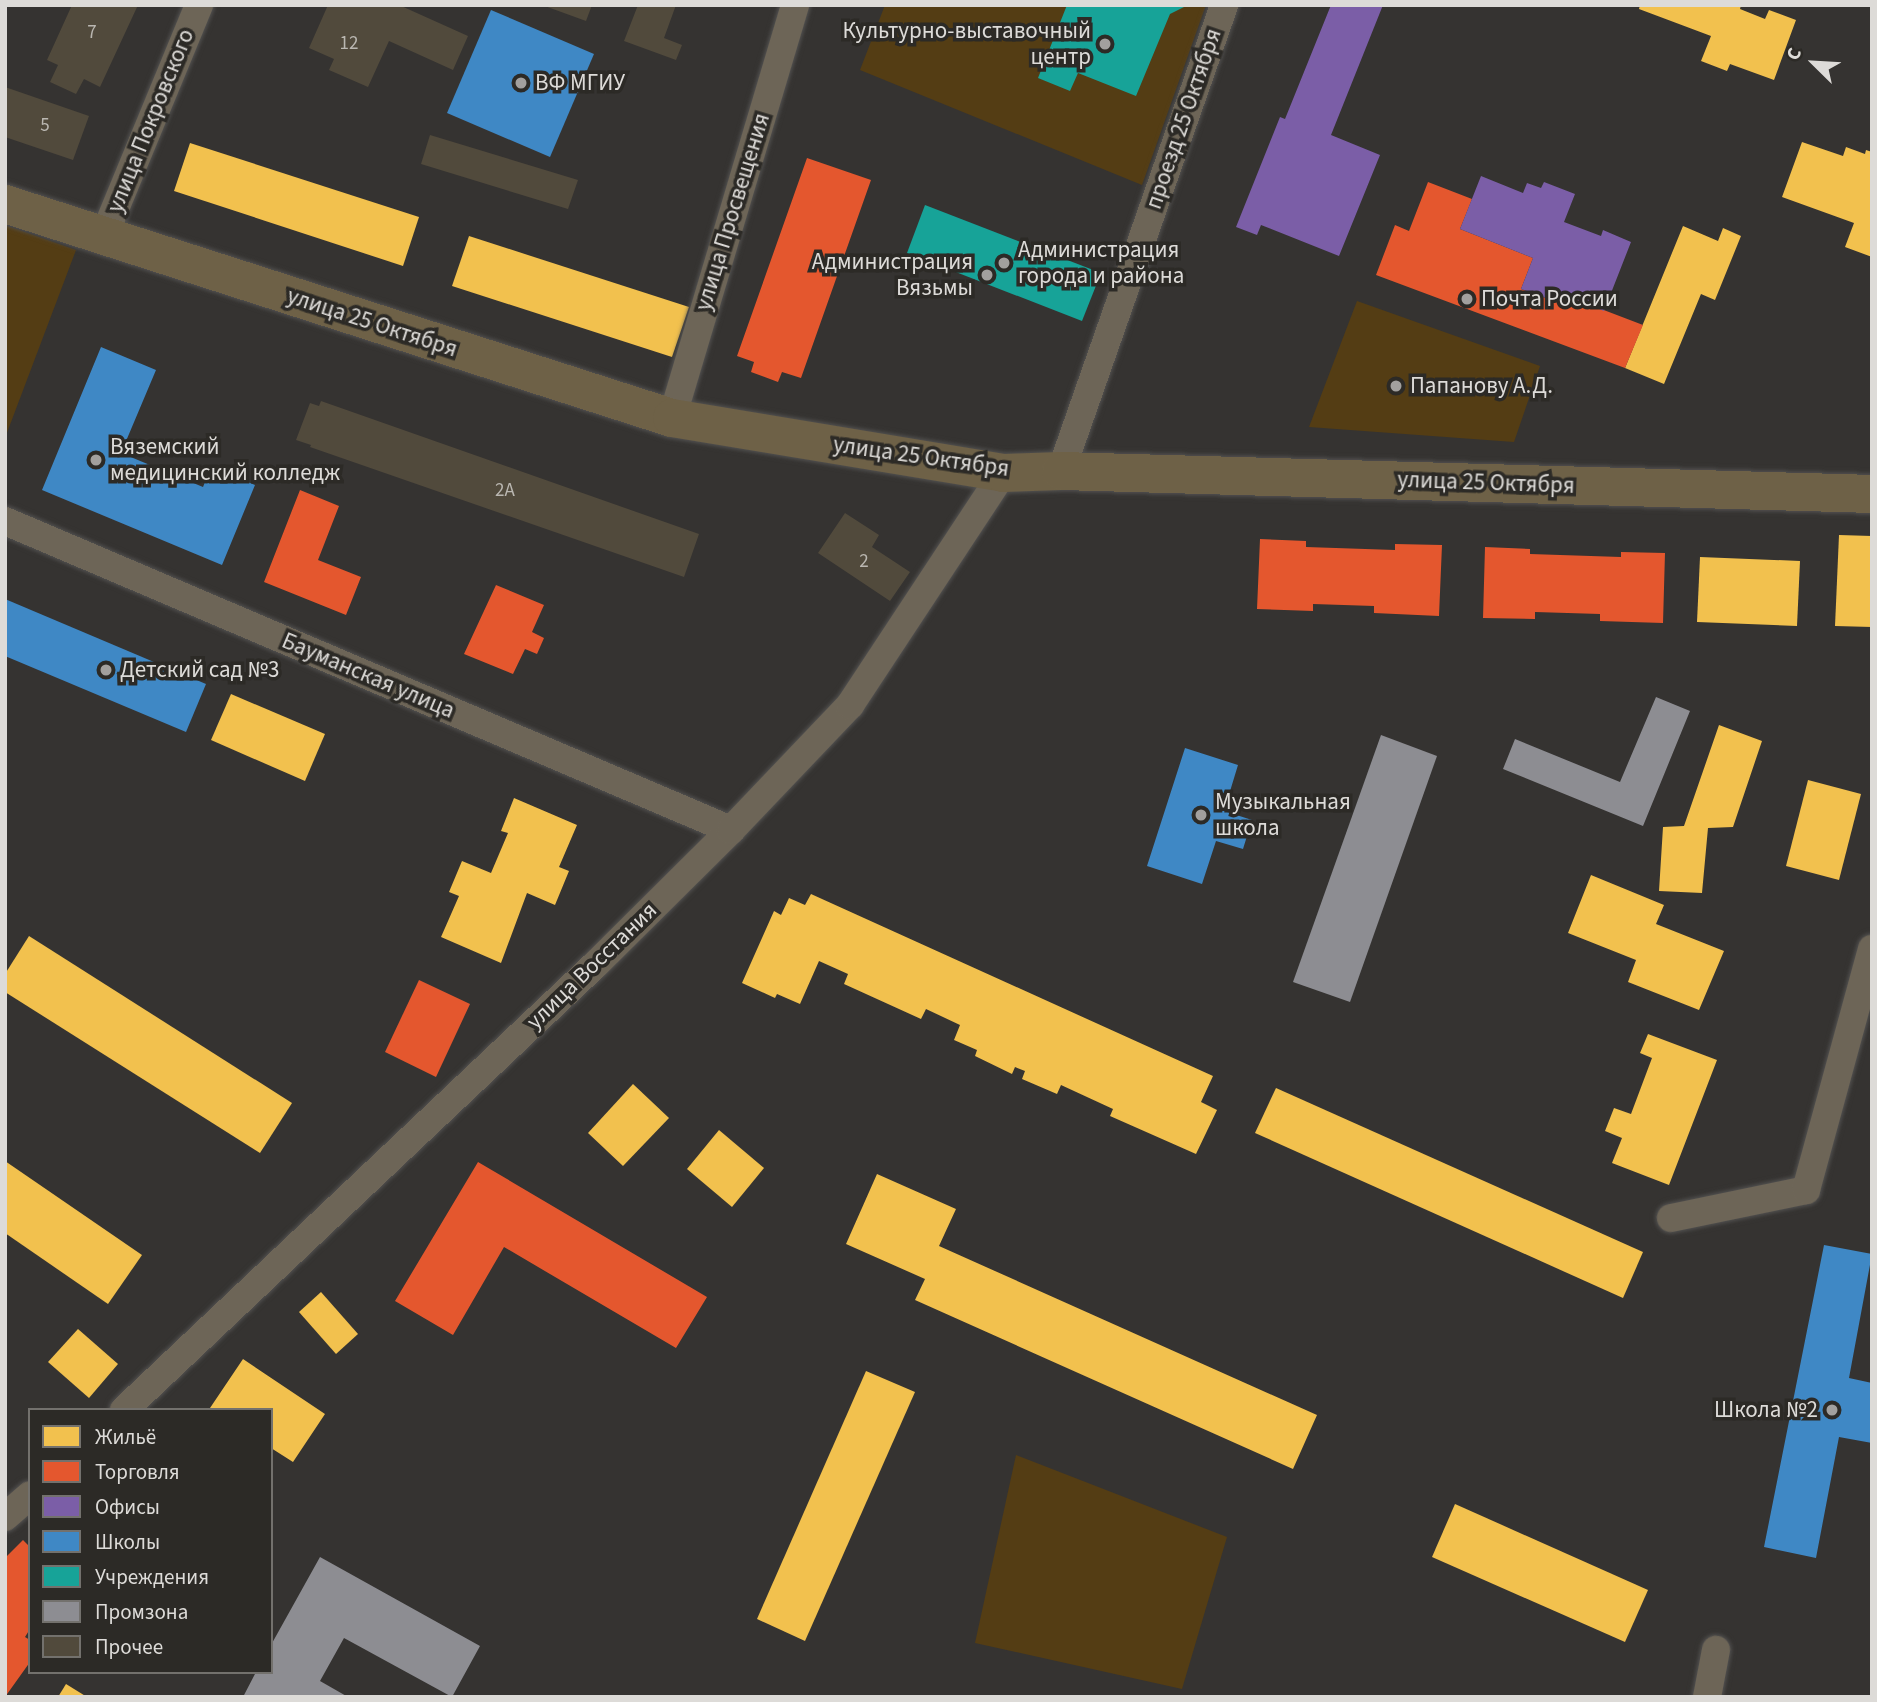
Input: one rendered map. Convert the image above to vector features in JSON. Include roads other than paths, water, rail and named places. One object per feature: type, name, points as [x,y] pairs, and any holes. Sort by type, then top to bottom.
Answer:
[{"type":"main road","name":"улица 25 Октября","points":[[5,204],[672,418],[1003,472],[1061,471],[1872,494]]},
{"type":"street","name":"улица Покровского","points":[[103,237],[199,5]]},
{"type":"street","name":"улица Просвещения","points":[[672,418],[794,5]]},
{"type":"street","name":"проезд 25 Октября","points":[[1061,471],[1224,5]]},
{"type":"street","name":"улица Восстания","points":[[126,1408],[596,964],[731,830],[850,705],[1003,472]]},
{"type":"street","name":"Бауманская улица","points":[[5,521],[731,830]]},
{"type":"street","points":[[1671,1218],[1806,1190],[1872,949]]},
{"type":"street","points":[[5,1517],[28,1497]]},
{"type":"street","points":[[1707,1697],[1716,1650]]},
{"type":"place","name":"Культурно-выставочный центр","points":[[1105,44]]},
{"type":"place","name":"ВФ МГИУ","points":[[521,83]]},
{"type":"place","name":"Администрация города и района","points":[[1004,263]]},
{"type":"place","name":"Администрация Вязьмы","points":[[987,275]]},
{"type":"place","name":"Почта России","points":[[1467,299]]},
{"type":"place","name":"Папанову А.Д.","points":[[1396,386]]},
{"type":"place","name":"Вяземский медицинский колледж","points":[[96,460]]},
{"type":"place","name":"Детский сад №3","points":[[106,670]]},
{"type":"place","name":"Музыкальная школа","points":[[1201,815]]},
{"type":"place","name":"Школа №2","points":[[1832,1410]]}]
